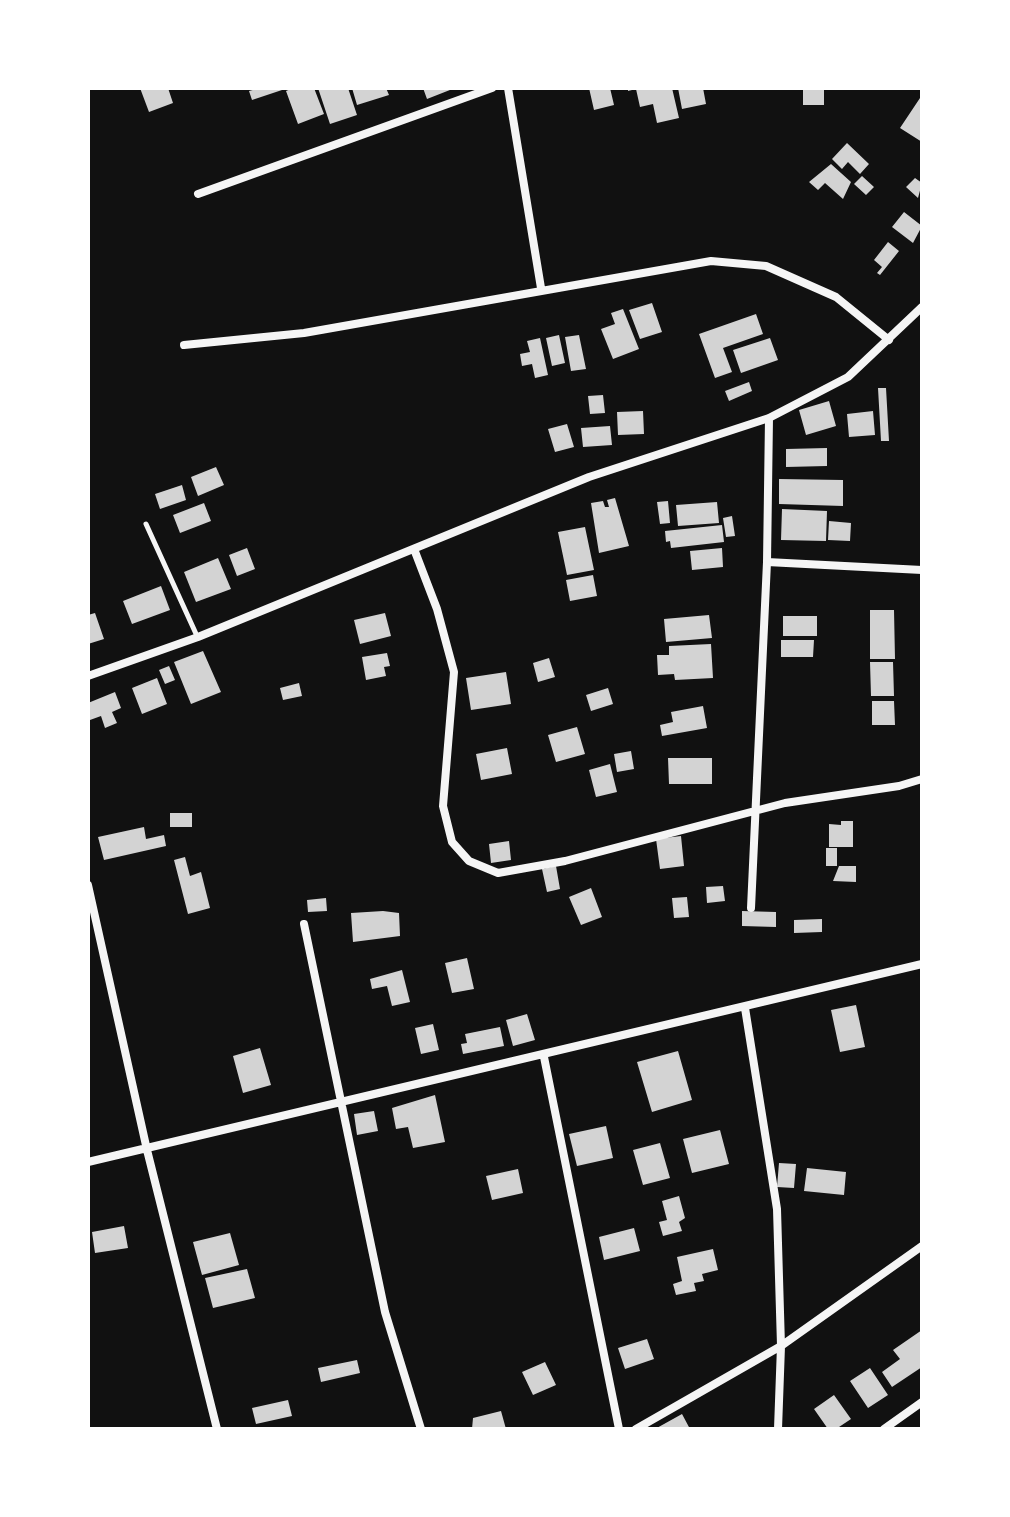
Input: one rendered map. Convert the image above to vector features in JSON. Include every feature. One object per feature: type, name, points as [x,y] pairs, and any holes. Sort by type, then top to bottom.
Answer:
[{"type":"street","points":[[198,194],[492,88]]},
{"type":"street","points":[[508,88],[541,288]]},
{"type":"street","points":[[184,345],[319,330],[541,288],[711,261],[766,266],[836,297],[889,340]]},
{"type":"street","points":[[88,676],[198,637],[589,477],[769,418],[848,377],[922,307]]},
{"type":"street","points":[[751,908],[751,856],[758,811],[769,418]]},
{"type":"street","points":[[414,549],[437,609],[454,672],[443,806],[452,842],[469,861],[498,873],[565,861],[785,803],[899,786],[922,779]]},
{"type":"street","points":[[767,562],[922,570]]},
{"type":"street","points":[[88,885],[147,1150],[217,1429]]},
{"type":"street","points":[[304,924],[344,1102],[385,1312],[421,1429]]},
{"type":"street","points":[[88,1162],[544,1057],[922,964]]},
{"type":"street","points":[[745,1008],[777,1209],[781,1346],[778,1429]]},
{"type":"street","points":[[544,1057],[619,1429]]},
{"type":"street","points":[[636,1429],[781,1346],[922,1246]]},
{"type":"street","points":[[884,1429],[922,1402]]},
{"type":"lane","points":[[146,524],[198,637]]},
{"type":"building","points":[[140,88],[168,88],[173,103],[149,112]]},
{"type":"building","points":[[314,88],[324,114],[298,124],[286,91]]},
{"type":"building","points":[[318,88],[348,88],[357,115],[330,124]]},
{"type":"building","points":[[352,88],[386,88],[389,95],[357,105]]},
{"type":"building","points":[[423,88],[455,88],[427,99]]},
{"type":"building","points":[[589,88],[610,88],[614,105],[594,110]]},
{"type":"building","points":[[628,88],[672,88],[679,118],[657,123],[653,104],[640,107],[636,89],[628,91]]},
{"type":"building","points":[[678,88],[703,88],[706,104],[682,109]]},
{"type":"building","points":[[803,88],[824,88],[824,105],[803,105]]},
{"type":"building","points":[[285,89],[252,100],[249,91]]},
{"type":"building","points":[[922,99],[922,142],[900,128]]},
{"type":"building","points":[[847,143],[869,164],[860,174],[848,162],[842,169],[832,159]]},
{"type":"building","points":[[831,164],[851,182],[843,199],[825,183],[818,190],[809,182]]},
{"type":"building","points":[[862,176],[874,187],[866,195],[854,184]]},
{"type":"building","points":[[915,178],[922,183],[918,198],[906,187]]},
{"type":"building","points":[[904,212],[922,226],[913,243],[892,227]]},
{"type":"building","points":[[888,242],[899,251],[880,275],[877,273],[882,267],[874,260]]},
{"type":"building","points":[[652,303],[662,332],[640,339],[629,310]]},
{"type":"building","points":[[623,309],[639,349],[613,359],[601,329],[615,324],[611,313]]},
{"type":"building","points":[[756,314],[763,334],[723,348],[732,372],[715,378],[699,334]]},
{"type":"building","points":[[559,335],[565,363],[552,366],[546,338]]},
{"type":"building","points":[[579,335],[586,369],[571,371],[565,337]]},
{"type":"building","points":[[540,338],[548,375],[535,378],[532,364],[522,366],[520,354],[530,352],[527,341]]},
{"type":"building","points":[[770,338],[778,360],[741,373],[733,350]]},
{"type":"building","points":[[749,382],[752,391],[729,401],[725,391]]},
{"type":"building","points":[[878,388],[886,388],[889,441],[881,441]]},
{"type":"building","points":[[603,395],[605,413],[590,414],[588,396]]},
{"type":"building","points":[[829,401],[836,426],[806,435],[799,410]]},
{"type":"building","points":[[643,411],[644,434],[618,435],[617,412]]},
{"type":"building","points":[[873,411],[875,435],[849,437],[847,414]]},
{"type":"building","points":[[567,424],[574,447],[555,452],[548,429]]},
{"type":"building","points":[[610,426],[612,445],[583,447],[581,428]]},
{"type":"building","points":[[827,448],[827,466],[786,467],[786,449]]},
{"type":"building","points":[[216,467],[224,485],[198,496],[191,477]]},
{"type":"building","points":[[779,479],[843,480],[843,506],[779,504]]},
{"type":"building","points":[[182,485],[186,500],[160,509],[155,494]]},
{"type":"building","points":[[615,498],[629,546],[599,553],[591,503],[603,501],[605,507],[609,507],[607,500]]},
{"type":"building","points":[[668,501],[670,523],[660,524],[657,502]]},
{"type":"building","points":[[717,502],[719,523],[678,526],[676,505]]},
{"type":"building","points":[[204,503],[211,521],[180,533],[173,515]]},
{"type":"building","points":[[782,509],[827,511],[826,541],[781,540]]},
{"type":"building","points":[[732,516],[735,536],[726,537],[723,518]]},
{"type":"building","points":[[829,521],[851,523],[850,541],[828,540]]},
{"type":"building","points":[[722,525],[724,542],[671,548],[670,541],[666,542],[665,531]]},
{"type":"building","points":[[585,527],[594,570],[567,575],[558,532]]},
{"type":"building","points":[[247,548],[255,569],[237,576],[229,555]]},
{"type":"building","points":[[722,548],[723,567],[692,570],[690,551]]},
{"type":"building","points":[[218,558],[231,589],[196,602],[184,572]]},
{"type":"building","points":[[593,575],[597,596],[570,601],[566,580]]},
{"type":"building","points":[[161,586],[170,610],[132,624],[123,601]]},
{"type":"building","points":[[870,610],[894,610],[895,659],[870,659]]},
{"type":"building","points":[[95,613],[104,639],[88,644],[88,615]]},
{"type":"building","points":[[385,613],[391,636],[360,644],[354,620]]},
{"type":"building","points":[[709,615],[712,638],[666,642],[664,619]]},
{"type":"building","points":[[783,616],[817,616],[817,636],[783,636]]},
{"type":"building","points":[[781,640],[814,640],[813,657],[781,657]]},
{"type":"building","points":[[711,644],[713,678],[675,680],[674,674],[658,675],[657,655],[669,655],[669,646]]},
{"type":"building","points":[[203,651],[221,692],[191,704],[174,662]]},
{"type":"building","points":[[387,653],[390,666],[384,667],[386,676],[366,680],[362,657]]},
{"type":"building","points":[[549,658],[555,677],[538,682],[533,663]]},
{"type":"building","points":[[870,662],[893,662],[894,696],[871,696]]},
{"type":"building","points":[[169,666],[175,680],[165,684],[159,670]]},
{"type":"building","points":[[506,672],[511,704],[471,710],[466,678]]},
{"type":"building","points":[[157,678],[167,704],[142,714],[132,688]]},
{"type":"building","points":[[299,683],[302,696],[283,700],[280,688]]},
{"type":"building","points":[[608,688],[613,704],[591,711],[586,695]]},
{"type":"building","points":[[115,692],[121,708],[112,712],[117,723],[105,728],[101,716],[90,720],[88,703]]},
{"type":"building","points":[[872,701],[894,701],[895,725],[872,725]]},
{"type":"building","points":[[703,706],[707,728],[662,736],[660,725],[673,722],[671,712]]},
{"type":"building","points":[[577,727],[585,754],[556,762],[548,735]]},
{"type":"building","points":[[507,748],[512,774],[481,780],[476,754]]},
{"type":"building","points":[[631,751],[634,769],[617,772],[614,754]]},
{"type":"building","points":[[668,758],[712,758],[712,784],[669,784]]},
{"type":"building","points":[[610,764],[617,792],[596,797],[589,770]]},
{"type":"building","points":[[170,813],[192,813],[192,827],[170,827]]},
{"type":"building","points":[[841,821],[853,821],[853,847],[829,847],[829,824],[841,825]]},
{"type":"building","points":[[144,827],[146,839],[164,835],[166,846],[104,860],[98,837]]},
{"type":"building","points":[[681,836],[684,866],[660,869],[656,839]]},
{"type":"building","points":[[509,841],[511,860],[491,863],[489,844]]},
{"type":"building","points":[[826,848],[837,848],[837,866],[826,866]]},
{"type":"building","points":[[185,857],[190,876],[201,872],[210,908],[188,914],[174,860]]},
{"type":"building","points":[[556,866],[560,889],[547,892],[542,869]]},
{"type":"building","points":[[839,866],[856,866],[856,882],[833,881]]},
{"type":"building","points":[[723,886],[725,901],[707,903],[706,887]]},
{"type":"building","points":[[591,888],[602,917],[581,925],[569,897]]},
{"type":"building","points":[[687,897],[689,917],[674,918],[672,898]]},
{"type":"building","points":[[326,898],[327,911],[308,912],[307,900]]},
{"type":"building","points":[[742,911],[776,912],[776,927],[742,926]]},
{"type":"building","points":[[351,913],[399,913],[400,936],[353,942]]},
{"type":"building","points":[[822,919],[822,932],[794,933],[794,920]]},
{"type":"building","points":[[467,958],[474,989],[452,993],[445,963]]},
{"type":"building","points":[[402,970],[410,1002],[392,1006],[387,986],[372,989],[370,979]]},
{"type":"building","points":[[856,1005],[865,1047],[840,1052],[831,1010]]},
{"type":"building","points":[[527,1014],[535,1040],[513,1046],[506,1020]]},
{"type":"building","points":[[433,1024],[439,1050],[421,1054],[415,1028]]},
{"type":"building","points":[[500,1027],[504,1046],[463,1054],[461,1044],[467,1043],[465,1034]]},
{"type":"building","points":[[260,1048],[271,1085],[243,1093],[233,1056]]},
{"type":"building","points":[[678,1051],[692,1100],[652,1112],[637,1062]]},
{"type":"building","points":[[435,1095],[445,1142],[413,1148],[408,1127],[396,1129],[392,1108]]},
{"type":"building","points":[[374,1111],[378,1131],[357,1135],[354,1114]]},
{"type":"building","points":[[606,1126],[613,1158],[577,1166],[569,1134]]},
{"type":"building","points":[[720,1130],[729,1164],[692,1173],[683,1139]]},
{"type":"building","points":[[660,1143],[670,1178],[643,1185],[633,1150]]},
{"type":"building","points":[[779,1163],[796,1164],[794,1188],[777,1187]]},
{"type":"building","points":[[807,1168],[846,1172],[844,1195],[804,1191]]},
{"type":"building","points":[[518,1169],[523,1193],[492,1200],[486,1176]]},
{"type":"building","points":[[679,1196],[685,1218],[679,1222],[682,1231],[663,1236],[659,1222],[667,1220],[662,1201]]},
{"type":"building","points":[[124,1226],[128,1248],[95,1253],[92,1232]]},
{"type":"building","points":[[634,1228],[640,1251],[604,1260],[599,1237]]},
{"type":"building","points":[[230,1233],[239,1265],[202,1275],[193,1242]]},
{"type":"building","points":[[713,1249],[718,1270],[702,1274],[704,1281],[694,1283],[696,1291],[676,1295],[673,1284],[682,1281],[677,1257]]},
{"type":"building","points":[[247,1269],[255,1298],[213,1308],[205,1278]]},
{"type":"building","points":[[922,1330],[922,1367],[892,1387],[882,1372],[900,1359],[893,1350]]},
{"type":"building","points":[[647,1339],[654,1359],[625,1369],[618,1348]]},
{"type":"building","points":[[357,1360],[360,1373],[321,1382],[318,1368]]},
{"type":"building","points":[[545,1362],[556,1385],[533,1395],[522,1372]]},
{"type":"building","points":[[870,1368],[888,1395],[868,1408],[850,1381]]},
{"type":"building","points":[[834,1395],[851,1419],[836,1429],[828,1429],[814,1409]]},
{"type":"building","points":[[288,1400],[292,1416],[256,1424],[252,1408]]},
{"type":"building","points":[[501,1411],[506,1429],[472,1429],[473,1418]]},
{"type":"building","points":[[682,1414],[690,1429],[655,1429]]}]
